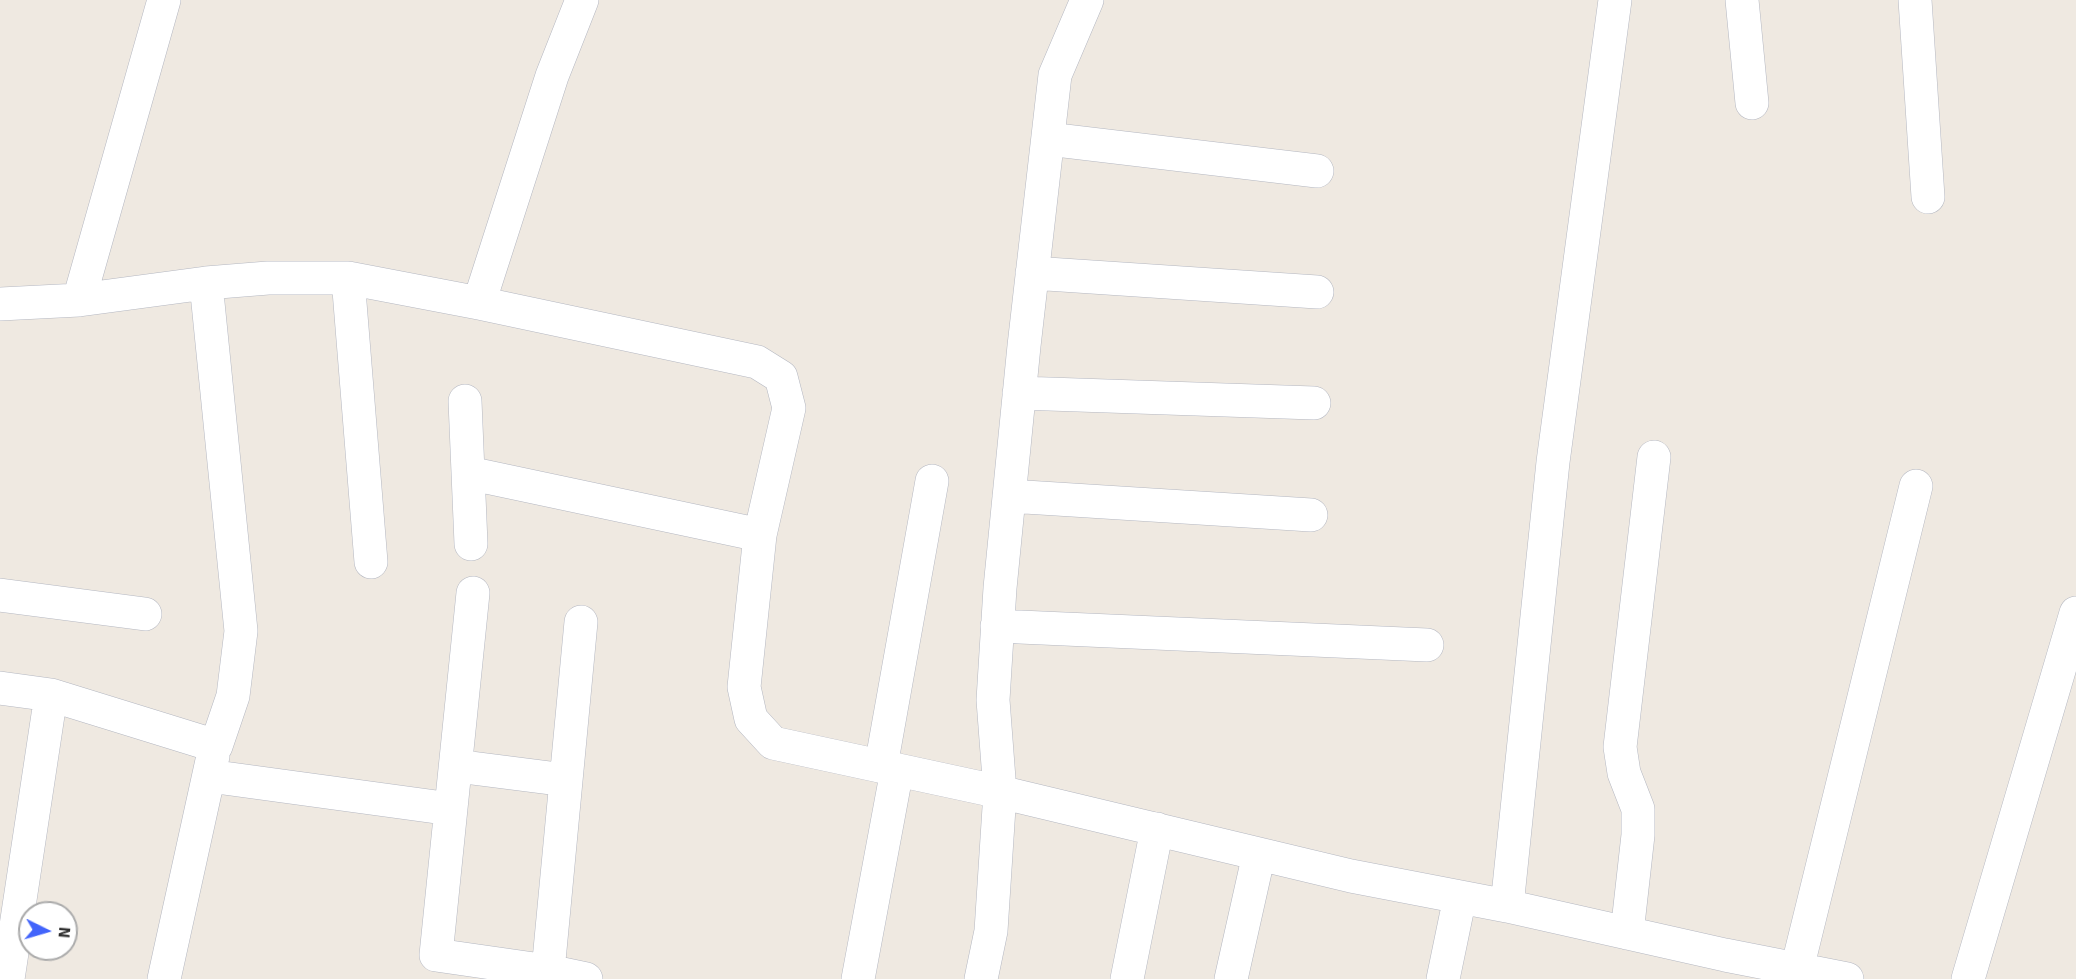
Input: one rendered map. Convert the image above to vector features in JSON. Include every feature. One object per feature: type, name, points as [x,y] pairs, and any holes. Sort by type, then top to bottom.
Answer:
[{"type":"street","points":[[79,300],[164,0]]},
{"type":"street","points":[[479,303],[552,76],[582,0]]},
{"type":"street","points":[[981,979],[992,931],[1000,792],[993,700],[997,626],[1019,393],[1055,75],[1087,0]]},
{"type":"street","points":[[1507,906],[1553,462],[1616,0]]},
{"type":"street","points":[[1742,0],[1752,103]]},
{"type":"street","points":[[1915,0],[1928,197]]},
{"type":"street","points":[[1048,139],[1317,171]]},
{"type":"street","points":[[1032,273],[1317,292]]},
{"type":"street","points":[[0,306],[79,300],[206,283],[267,278],[348,278],[479,303],[758,362],[781,377],[789,408],[760,535],[744,687],[751,719],[773,743],[1000,792],[1351,876],[1507,906],[1847,979]]},
{"type":"street","points":[[348,278],[371,562]]},
{"type":"street","points":[[164,979],[212,761],[233,696],[241,631],[206,283]]},
{"type":"street","points":[[1019,393],[1314,403]]},
{"type":"street","points":[[465,401],[471,544]]},
{"type":"street","points":[[1627,933],[1638,835],[1638,809],[1624,773],[1620,747],[1654,457]]},
{"type":"street","points":[[468,473],[760,535]]},
{"type":"street","points":[[858,979],[932,481]]},
{"type":"street","points":[[1797,969],[1916,486]]},
{"type":"street","points":[[1009,496],[1311,515]]},
{"type":"street","points":[[473,593],[436,967],[548,971],[586,979]]},
{"type":"street","points":[[0,595],[145,614]]},
{"type":"street","points":[[1968,979],[2076,613]]},
{"type":"street","points":[[548,971],[581,622]]},
{"type":"street","points":[[997,626],[1427,645]]},
{"type":"street","points":[[0,688],[51,695],[212,761],[451,809]]},
{"type":"street","points":[[6,966],[51,695]]},
{"type":"street","points":[[456,766],[566,780]]},
{"type":"street","points":[[1127,979],[1156,830]]},
{"type":"street","points":[[1231,979],[1259,854]]},
{"type":"street","points":[[1443,979],[1460,897]]}]
